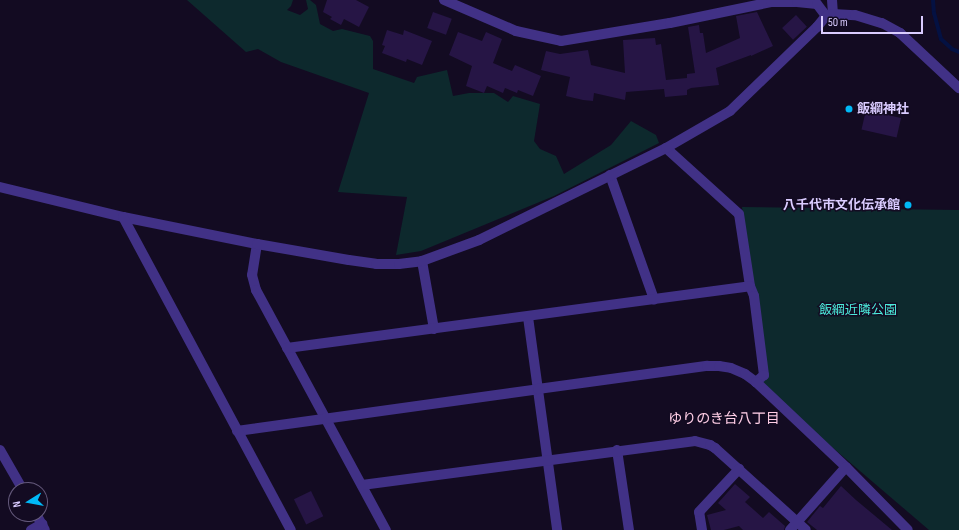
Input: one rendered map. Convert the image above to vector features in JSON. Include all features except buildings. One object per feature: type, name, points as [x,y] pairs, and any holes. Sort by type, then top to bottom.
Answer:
[{"type":"street","points":[[444,0],[516,31],[560,41],[670,22],[771,2],[817,4],[830,15],[855,15],[875,21],[900,33],[959,88]]},
{"type":"street","points":[[0,187],[123,218],[257,244],[376,264],[399,264],[422,261],[479,240],[528,218],[610,175],[666,148],[730,111],[830,15],[832,0]]},
{"type":"street","points":[[666,148],[739,214],[750,286],[754,296],[764,375],[756,382]]},
{"type":"street","points":[[610,175],[654,299]]},
{"type":"street","points":[[123,218],[291,530]]},
{"type":"street","points":[[257,244],[252,276],[256,290],[386,530]]},
{"type":"street","points":[[422,261],[434,329]]},
{"type":"street","points":[[287,348],[528,317],[750,286]]},
{"type":"street","points":[[528,317],[557,530]]},
{"type":"street","points":[[237,431],[708,366],[731,368],[745,374],[756,382],[846,467],[908,530]]},
{"type":"street","points":[[362,485],[547,461],[617,450],[695,441],[710,445],[739,469],[806,530]]},
{"type":"street","points":[[0,450],[18,482]]},
{"type":"street","points":[[617,450],[628,530]]},
{"type":"street","points":[[790,530],[846,467]]},
{"type":"street","points":[[702,530],[699,512],[739,469]]},
{"type":"street","points":[[31,530],[44,527]]},
{"type":"green space","points":[[187,0],[293,0],[291,6],[287,10],[300,15],[308,9],[306,0],[310,0],[316,5],[320,24],[333,31],[342,29],[370,36],[373,41],[373,69],[414,83],[417,77],[447,70],[453,96],[469,93],[494,93],[508,102],[513,96],[540,104],[534,141],[540,149],[556,156],[564,174],[611,145],[631,121],[656,135],[659,143],[554,196],[421,251],[396,255],[407,197],[338,192],[369,93],[281,62],[258,49],[246,52]]},
{"type":"green space","name":"飯綱近隣公園","points":[[742,207],[959,210],[959,530],[929,530],[756,382],[766,376]]},
{"type":"waterway","points":[[933,0],[934,13],[941,39],[952,49],[959,52]]},
{"type":"place","name":"飯綱神社","points":[[849,109]]},
{"type":"place","name":"八千代市文化伝承館","points":[[908,205]]},
{"type":"district","name":"ゆりのき台八丁目","points":[[724,419]]}]
